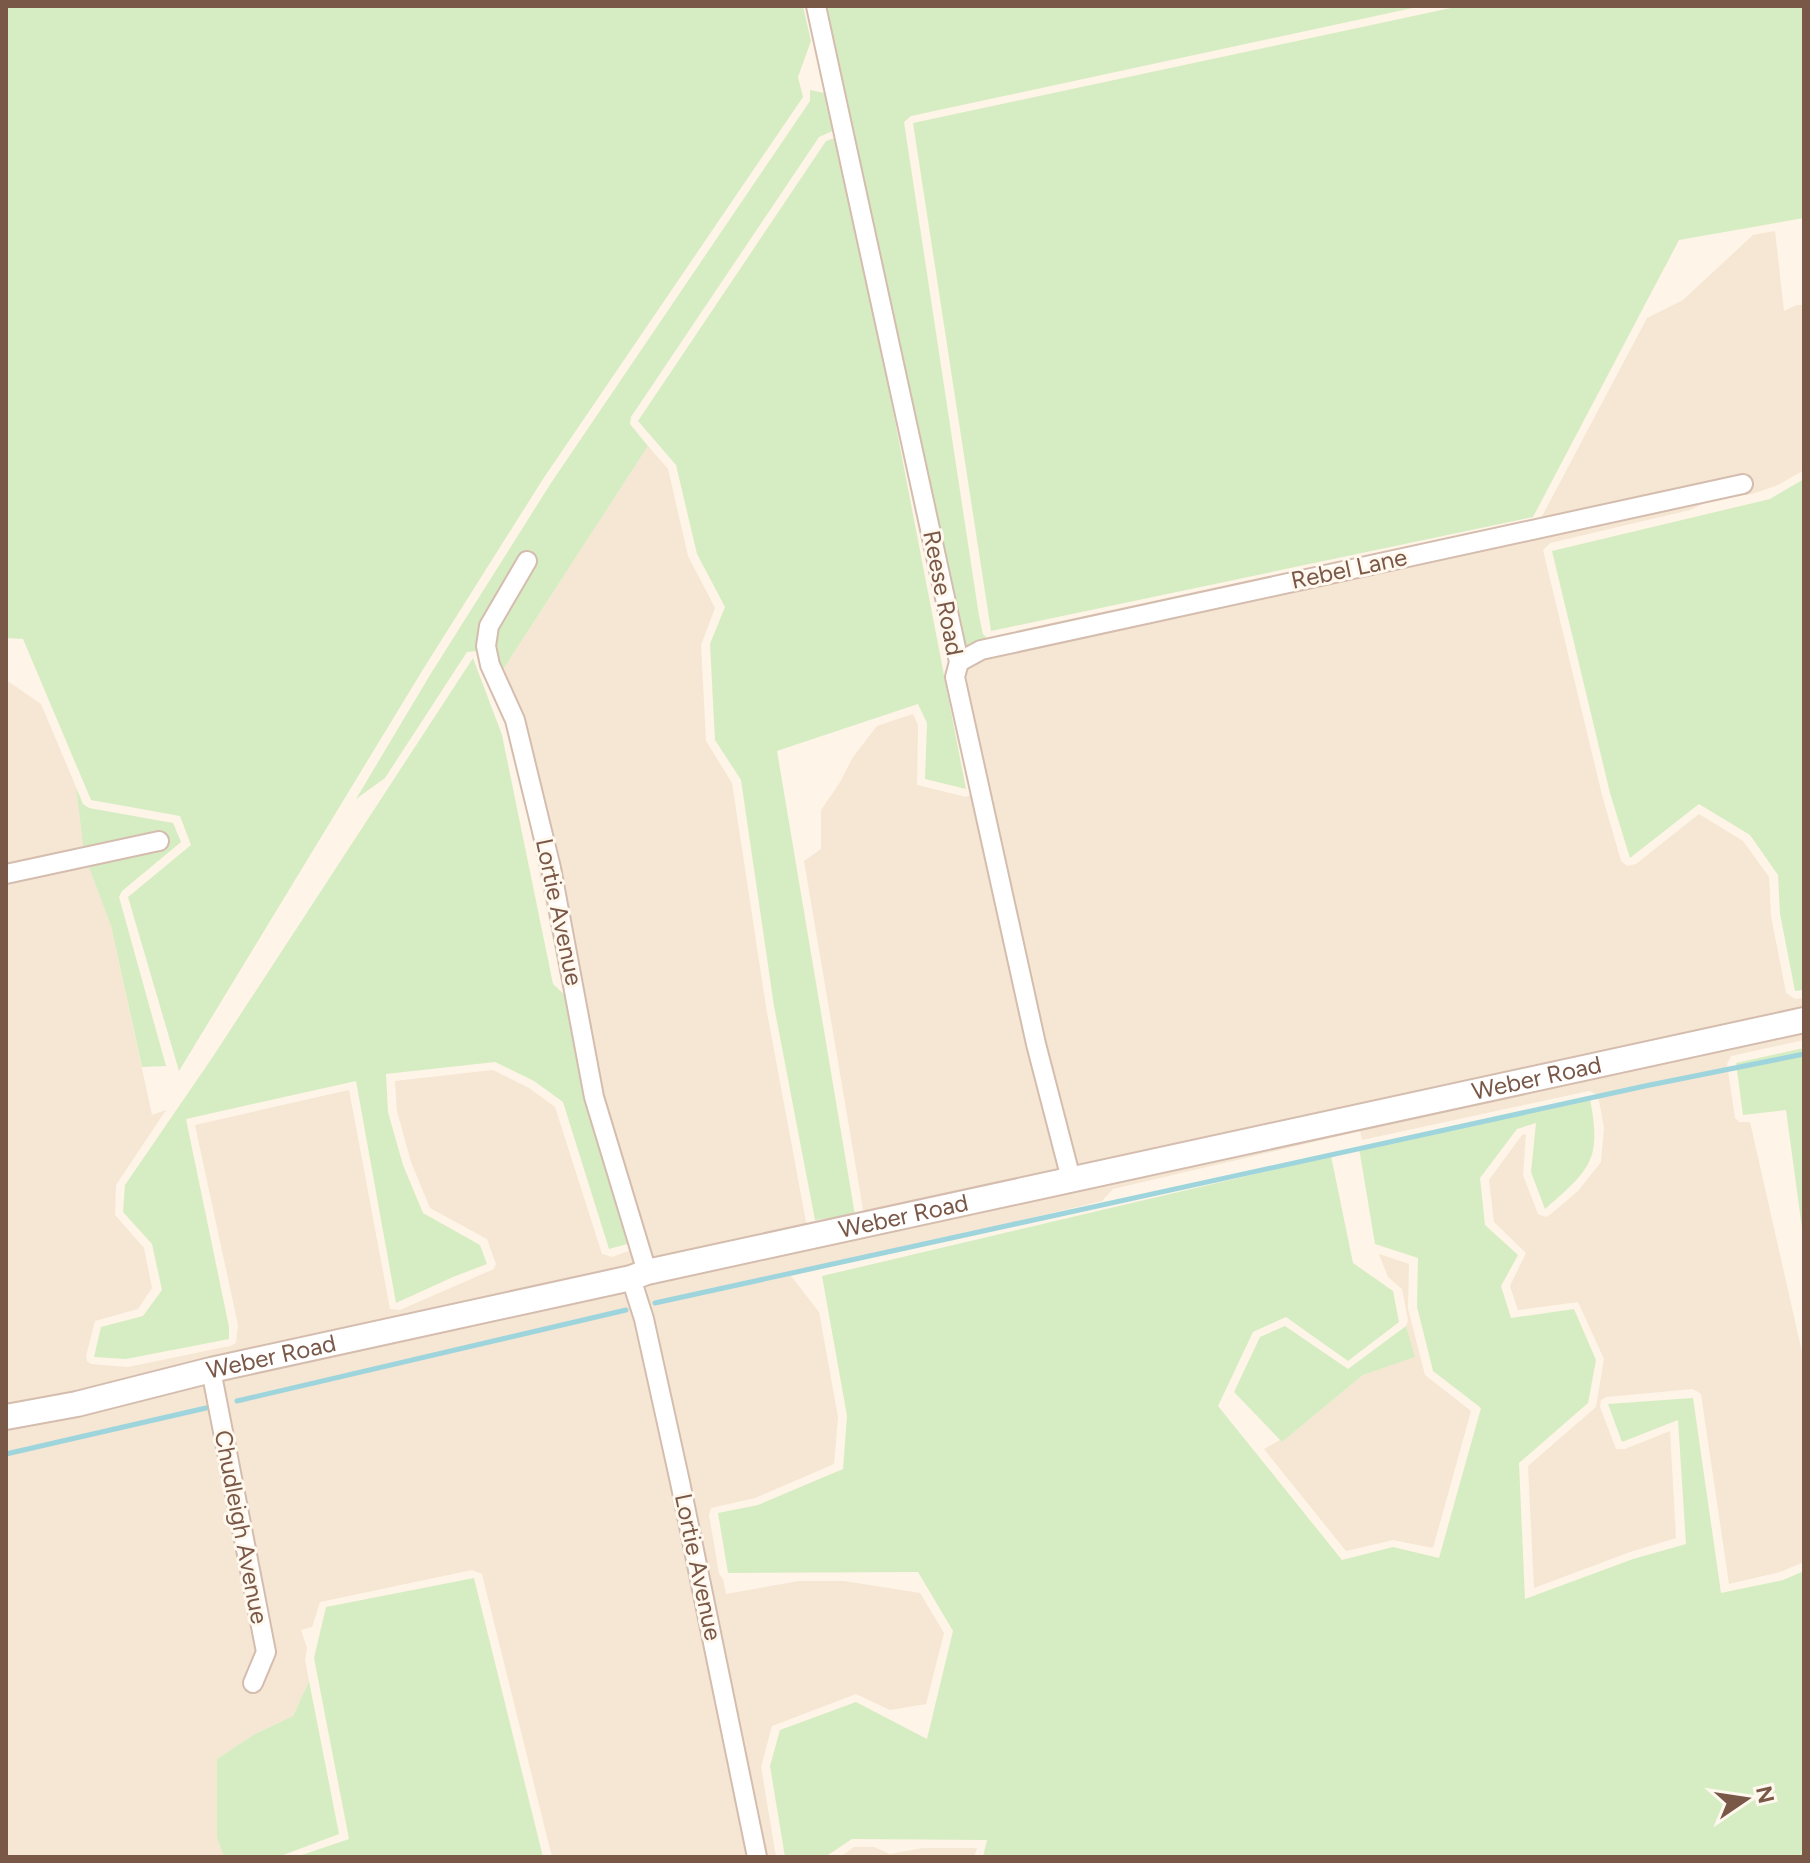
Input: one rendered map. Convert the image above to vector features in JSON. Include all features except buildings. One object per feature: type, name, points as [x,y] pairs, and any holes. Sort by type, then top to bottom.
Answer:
[{"type":"street","name":"Reese Road","points":[[816,6],[959,662],[955,677],[1036,1044],[1071,1179]]},
{"type":"street","name":"Rebel Lane","points":[[959,662],[981,650],[1743,484]]},
{"type":"street","name":"Lortie Avenue","points":[[527,561],[489,626],[486,646],[490,665],[515,720],[551,868],[594,1097],[639,1275],[644,1319],[757,1857]]},
{"type":"street","points":[[6,874],[159,841]]},
{"type":"street","name":"Weber Road","points":[[6,1417],[77,1404],[211,1370],[1071,1179],[1804,1020]]},
{"type":"street","name":"Chudleigh Avenue","points":[[211,1370],[266,1652],[253,1683]]},
{"type":"shaded area","points":[[1775,231],[1784,311],[1804,305],[1804,470],[1778,485],[1752,494],[1713,499],[1690,510],[1550,543],[1543,550],[1621,861],[1627,866],[1636,864],[1699,814],[1743,841],[1769,877],[1771,916],[1786,993],[1795,999],[1804,998],[1804,1010],[864,1215],[804,861],[821,849],[821,810],[853,757],[877,726],[913,714],[918,725],[917,785],[966,797],[972,794],[953,677],[983,657],[1539,522],[1647,318],[1683,300],[1753,235]]},
{"type":"shaded area","points":[[648,446],[668,469],[688,556],[715,608],[701,645],[706,741],[732,783],[766,1007],[806,1222],[810,1227],[76,1395],[6,1408],[6,680],[41,704],[76,787],[84,854],[111,926],[152,1115],[166,1110],[116,1185],[115,1215],[144,1248],[152,1288],[138,1309],[95,1321],[87,1361],[128,1367],[236,1343],[238,1325],[195,1125],[349,1090],[390,1309],[400,1310],[494,1269],[496,1264],[487,1239],[430,1208],[411,1162],[397,1111],[395,1081],[493,1070],[529,1088],[555,1107],[602,1254],[612,1257],[634,1249],[573,991],[561,980],[511,733],[493,685]]},
{"type":"shaded area","points":[[1804,1029],[1804,1040],[1731,1056],[1727,1064],[1735,1118],[1739,1122],[1750,1122],[1804,1361],[1804,1562],[1780,1572],[1729,1584],[1701,1394],[1693,1389],[1606,1397],[1601,1400],[1600,1407],[1616,1449],[1625,1449],[1670,1431],[1676,1538],[1534,1588],[1528,1466],[1596,1407],[1604,1359],[1578,1302],[1518,1310],[1510,1286],[1526,1253],[1494,1222],[1489,1180],[1522,1135],[1526,1134],[1523,1175],[1538,1214],[1546,1217],[1578,1191],[1601,1162],[1604,1128],[1598,1095],[1589,1091],[1362,1140],[1360,1131],[1113,1189],[1102,1201],[791,1276],[819,1312],[838,1417],[834,1464],[755,1498],[711,1508],[709,1515],[719,1574],[726,1594],[799,1581],[844,1581],[920,1593],[944,1633],[926,1704],[890,1710],[856,1694],[772,1726],[761,1767],[776,1857],[552,1857],[482,1574],[472,1570],[320,1602],[312,1627],[301,1630],[307,1648],[305,1660],[309,1681],[293,1716],[253,1735],[217,1759],[217,1838],[224,1857],[6,1857],[6,1427]]},
{"type":"shaded area","points":[[1379,1254],[1409,1264],[1408,1309],[1425,1375],[1471,1411],[1433,1548],[1393,1540],[1346,1551],[1264,1449],[1280,1440],[1282,1442],[1363,1375],[1414,1357],[1406,1326],[1408,1320],[1402,1289],[1388,1277]]},
{"type":"shaded area","points":[[854,1847],[874,1847],[890,1854],[923,1848],[977,1848],[974,1857],[840,1857]]},
{"type":"green space","points":[[6,6],[803,6],[811,41],[798,77],[803,97],[543,479],[422,671],[179,1071],[128,897],[191,845],[180,816],[91,800],[23,639],[6,638]]},
{"type":"green space","points":[[813,6],[1422,6],[911,116],[904,122],[979,616],[987,638],[1405,552],[983,657],[953,677],[837,129],[819,137],[631,417],[630,424],[648,446],[493,685],[478,651],[467,652],[385,778],[356,799],[551,483],[810,101],[810,90],[829,94]]},
{"type":"green space","points":[[1460,6],[1804,6],[1804,218],[1679,240],[1533,517],[991,631],[913,123]]},
{"type":"green space","points":[[840,136],[966,789],[925,779],[927,723],[918,704],[777,751],[855,1215],[815,1220],[774,1006],[741,780],[715,740],[710,644],[725,607],[697,554],[676,465],[638,421],[826,141]]},
{"type":"green space","points":[[1804,479],[1804,990],[1795,991],[1780,914],[1778,875],[1750,835],[1699,804],[1630,858],[1610,793],[1552,551],[1770,499]]},
{"type":"green space","points":[[473,658],[502,735],[553,984],[567,997],[581,1077],[627,1244],[609,1249],[563,1102],[534,1081],[495,1062],[386,1074],[388,1112],[403,1165],[423,1213],[480,1245],[487,1264],[396,1303],[356,1081],[186,1119],[229,1339],[126,1359],[94,1357],[101,1327],[143,1316],[162,1290],[152,1244],[123,1212],[125,1185],[212,1058]]},
{"type":"green space","points":[[76,787],[83,804],[89,808],[173,823],[181,842],[122,891],[119,897],[166,1066],[142,1067],[111,926],[84,854]]},
{"type":"green space","points":[[1804,1048],[1804,1243],[1786,1110],[1743,1115],[1736,1063]]},
{"type":"green space","points":[[1590,1099],[1594,1137],[1589,1162],[1573,1184],[1545,1209],[1531,1172],[1536,1123],[1517,1129],[1480,1178],[1485,1225],[1518,1255],[1501,1286],[1511,1318],[1574,1309],[1596,1360],[1588,1403],[1519,1463],[1525,1599],[1633,1559],[1686,1544],[1678,1420],[1622,1442],[1608,1404],[1693,1398],[1721,1593],[1783,1580],[1804,1571],[1804,1857],[983,1857],[987,1840],[852,1839],[825,1857],[785,1857],[770,1766],[780,1730],[856,1702],[927,1739],[953,1631],[918,1572],[728,1573],[718,1513],[758,1505],[843,1469],[847,1416],[822,1276],[1331,1156],[1353,1263],[1393,1291],[1399,1322],[1348,1361],[1286,1317],[1253,1332],[1218,1406],[1342,1560],[1393,1547],[1439,1558],[1481,1408],[1433,1371],[1417,1307],[1418,1258],[1375,1244],[1359,1148]]},
{"type":"green space","points":[[1285,1326],[1348,1369],[1406,1326],[1415,1357],[1363,1375],[1282,1442],[1234,1392],[1260,1337]]},
{"type":"green space","points":[[474,1578],[543,1857],[296,1857],[349,1839],[314,1658],[326,1607]]},
{"type":"green space","points":[[309,1681],[339,1834],[278,1857],[224,1857],[217,1838],[217,1759],[253,1735],[293,1716]]},
{"type":"waterway","points":[[655,1303],[1645,1086],[1804,1054]]},
{"type":"waterway","points":[[237,1401],[626,1310]]},
{"type":"waterway","points":[[6,1454],[206,1408]]}]
